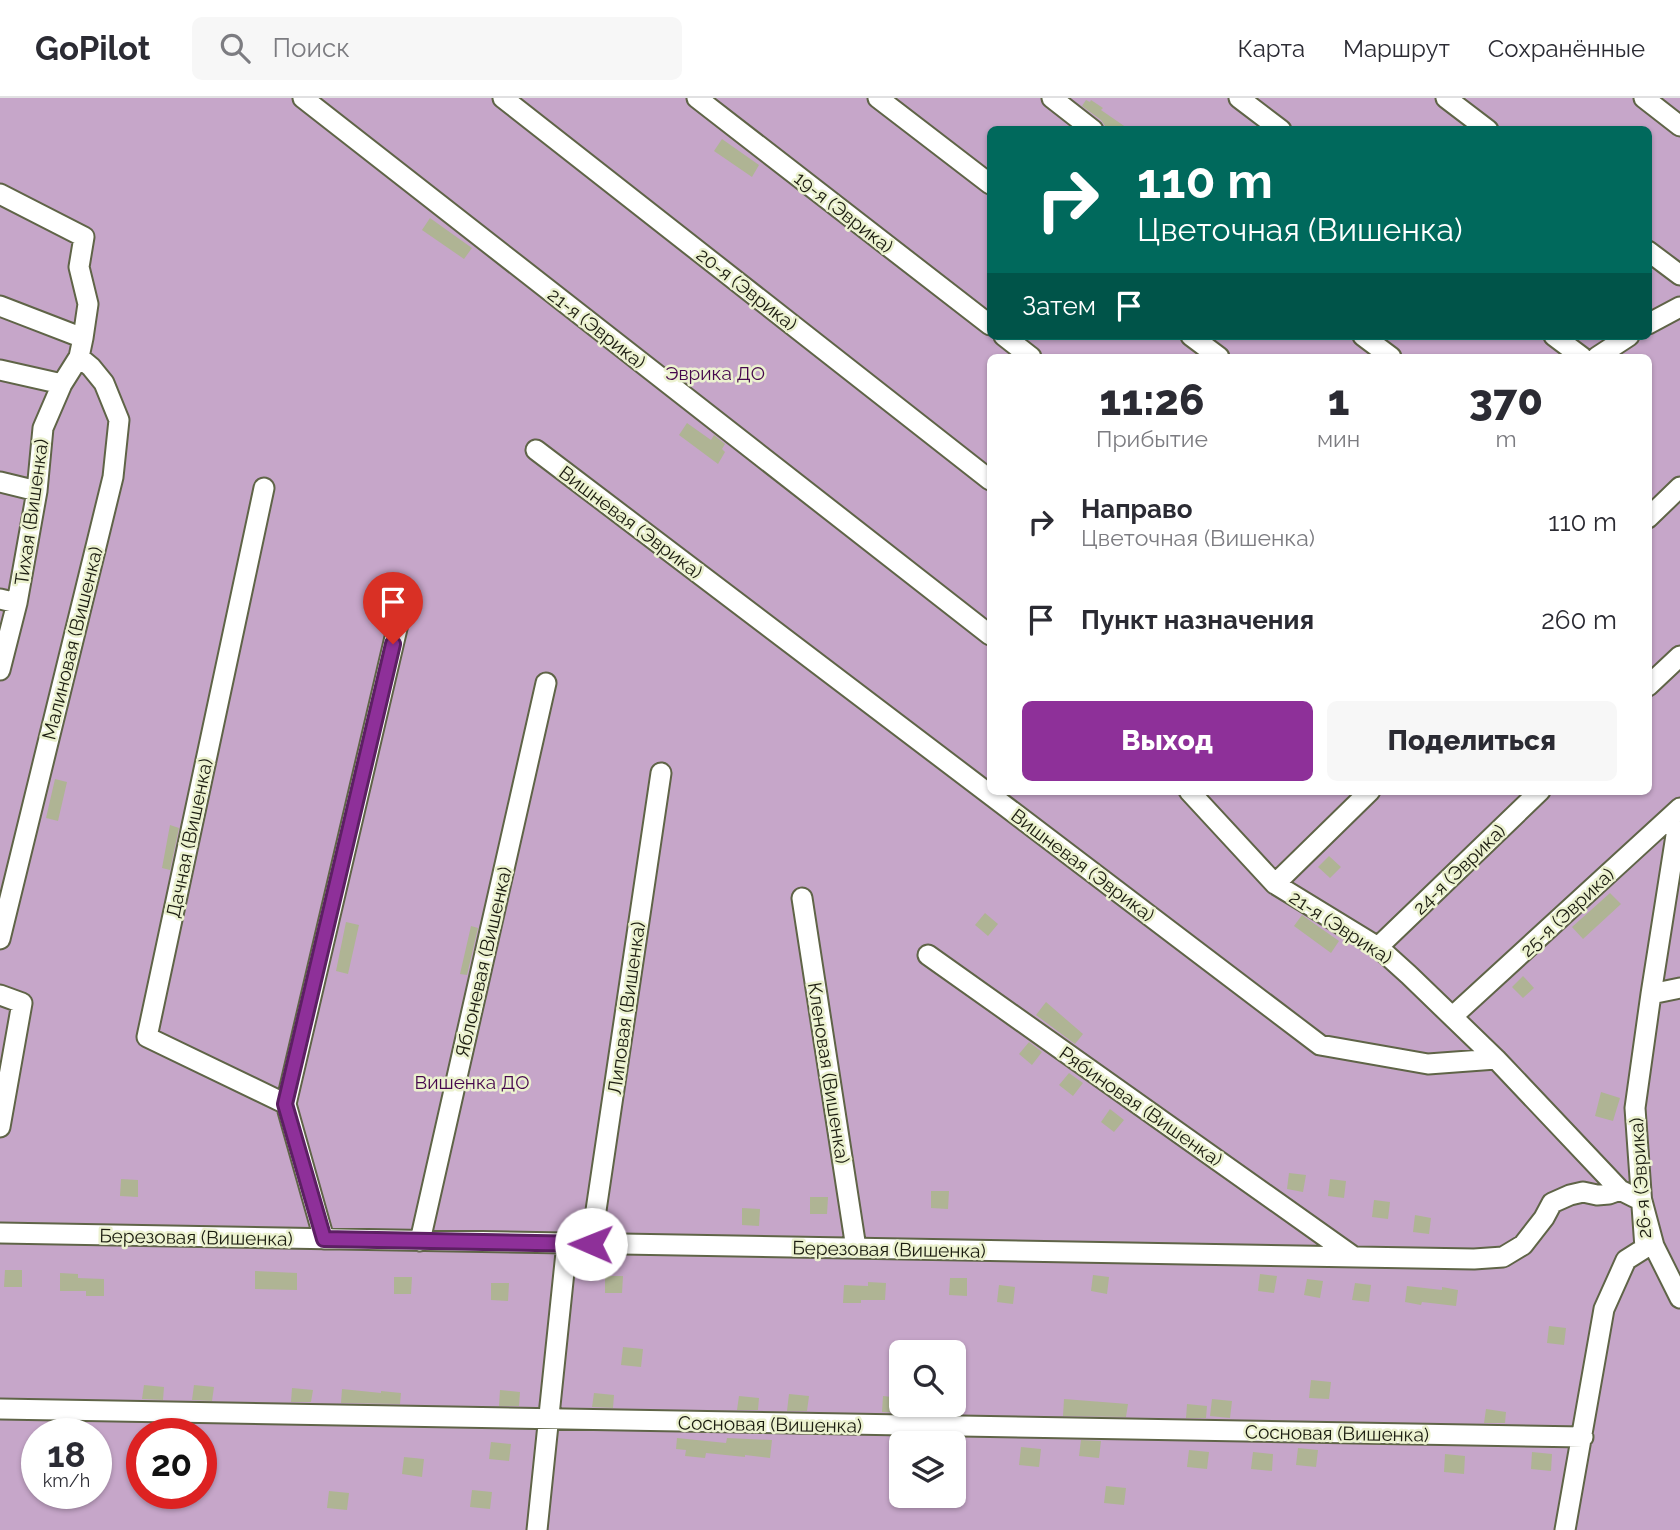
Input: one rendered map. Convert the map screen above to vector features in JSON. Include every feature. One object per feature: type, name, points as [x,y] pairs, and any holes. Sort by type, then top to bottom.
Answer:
[{"type":"lane","name":"21-я (Эврика)","points":[[303,98],[987,633]]},
{"type":"lane","name":"20-я (Эврика)","points":[[503,98],[987,478]]},
{"type":"lane","name":"19-я (Эврика)","points":[[697,98],[987,323]]},
{"type":"lane","points":[[878,98],[987,182]]},
{"type":"lane","points":[[1052,98],[1088,126]]},
{"type":"lane","points":[[1240,98],[1276,126]]},
{"type":"lane","points":[[1446,98],[1483,126]]},
{"type":"lane","points":[[1644,98],[1680,125]]},
{"type":"lane","name":"Тихая (Вишенка)","points":[[0,194],[83,237],[79,267],[88,304],[81,348],[62,384],[44,428],[37,491],[9,601],[0,670]]},
{"type":"lane","points":[[1652,254],[1680,275]]},
{"type":"lane","points":[[0,306],[81,348]]},
{"type":"lane","points":[[1652,322],[1680,307]]},
{"type":"lane","points":[[1009,340],[1027,354]]},
{"type":"lane","points":[[1196,340],[1215,354]]},
{"type":"lane","points":[[1368,340],[1387,354]]},
{"type":"lane","points":[[1559,340],[1578,354]]},
{"type":"lane","points":[[1602,354],[1623,340]]},
{"type":"lane","name":"Малиновая (Вишенка)","points":[[0,939],[113,477],[118,420],[104,383],[91,368],[81,348]]},
{"type":"lane","points":[[0,370],[62,384]]},
{"type":"lane","name":"Вишневая (Эврика)","points":[[536,450],[987,792]]},
{"type":"lane","points":[[0,482],[37,491]]},
{"type":"lane","points":[[1652,514],[1680,487]]},
{"type":"lane","name":"Дачная (Вишенка)","points":[[264,488],[146,1037],[285,1104]]},
{"type":"lane","points":[[324,1239],[285,1104],[406,590]]},
{"type":"lane","points":[[1652,682],[1680,656]]},
{"type":"lane","name":"Яблоневая (Вишенка)","points":[[420,1241],[545,683]]},
{"type":"lane","name":"Липовая (Вишенка)","points":[[591,1244],[661,773]]},
{"type":"lane","name":"Вишневая (Эврика)","points":[[991,795],[1320,1045],[1429,1064],[1496,1059]]},
{"type":"lane","name":"21-я (Эврика)","points":[[1193,795],[1275,884],[1378,947],[1453,1016],[1620,1190]]},
{"type":"lane","points":[[1275,884],[1366,795]]},
{"type":"lane","name":"24-я (Эврика)","points":[[1378,947],[1536,795]]},
{"type":"lane","name":"26-я (Эврика)","points":[[1565,1530],[1604,1308],[1626,1259],[1646,1248],[1635,1108],[1680,809]]},
{"type":"lane","name":"25-я (Эврика)","points":[[1453,1016],[1680,809]]},
{"type":"lane","name":"Кленовая (Вишенка)","points":[[802,898],[856,1248]]},
{"type":"lane","name":"Рябиновая (Вишенка)","points":[[928,955],[1354,1257]]},
{"type":"lane","points":[[1651,994],[1680,988]]},
{"type":"lane","points":[[0,995],[22,1003],[0,1127]]},
{"type":"lane","points":[[1620,1190],[1642,1202],[1654,1246],[1680,1298]]},
{"type":"lane","name":"Березовая (Вишенка)","points":[[0,1233],[1475,1259],[1503,1257],[1523,1245],[1552,1203],[1583,1192],[1597,1195],[1620,1190]]},
{"type":"lane","points":[[537,1530],[567,1243]]},
{"type":"lane","name":"Сосновая (Вишенка)","points":[[0,1409],[1583,1437]]},
{"type":"green space","name":"Вишенка ДО","points":[[0,98],[1680,98],[1680,1530],[0,1530]]},
{"type":"building","points":[[1086,100],[1091,100],[1124,126],[1105,126],[1082,106]]},
{"type":"building","points":[[722,139],[759,165],[752,177],[714,151]]},
{"type":"building","points":[[430,218],[472,248],[464,259],[422,230]]},
{"type":"building","points":[[687,423],[711,440],[714,435],[725,444],[722,449],[725,452],[718,464],[679,435]]},
{"type":"building","points":[[55,779],[67,782],[58,821],[46,818]]},
{"type":"building","points":[[170,825],[179,828],[170,870],[162,868]]},
{"type":"building","points":[[1329,856],[1341,867],[1330,878],[1318,867]]},
{"type":"building","points":[[1610,893],[1621,904],[1583,939],[1572,927]]},
{"type":"building","points":[[985,913],[998,924],[988,936],[975,925]]},
{"type":"building","points":[[1302,915],[1339,941],[1331,953],[1294,926]]},
{"type":"building","points":[[346,922],[359,925],[348,974],[336,971]]},
{"type":"building","points":[[471,926],[478,928],[467,975],[460,974]]},
{"type":"building","points":[[1523,976],[1534,988],[1523,998],[1512,987]]},
{"type":"building","points":[[1046,1002],[1083,1034],[1075,1044],[1036,1015]]},
{"type":"building","points":[[1029,1042],[1042,1052],[1032,1065],[1019,1054]]},
{"type":"building","points":[[1069,1073],[1083,1083],[1073,1096],[1059,1085]]},
{"type":"building","points":[[1601,1092],[1620,1098],[1613,1121],[1595,1116]]},
{"type":"building","points":[[1110,1109],[1124,1120],[1114,1132],[1101,1122]]},
{"type":"building","points":[[1289,1173],[1306,1175],[1303,1192],[1287,1189]]},
{"type":"building","points":[[121,1179],[138,1180],[138,1197],[120,1196]]},
{"type":"building","points":[[1330,1179],[1346,1181],[1344,1198],[1328,1196]]},
{"type":"building","points":[[931,1191],[949,1191],[948,1209],[931,1208]]},
{"type":"building","points":[[810,1197],[828,1197],[827,1214],[810,1214]]},
{"type":"building","points":[[1374,1200],[1390,1202],[1388,1219],[1372,1217]]},
{"type":"building","points":[[742,1208],[760,1209],[759,1226],[742,1225]]},
{"type":"building","points":[[1415,1215],[1431,1218],[1429,1234],[1413,1232]]},
{"type":"building","points":[[5,1270],[22,1270],[22,1287],[4,1287]]},
{"type":"building","points":[[255,1271],[297,1273],[297,1290],[255,1289]]},
{"type":"building","points":[[60,1273],[78,1274],[78,1278],[104,1279],[104,1296],[86,1296],[86,1291],[60,1291]]},
{"type":"building","points":[[1260,1274],[1277,1276],[1274,1293],[1258,1291]]},
{"type":"building","points":[[1093,1275],[1109,1277],[1107,1294],[1091,1291]]},
{"type":"building","points":[[605,1276],[623,1276],[622,1293],[605,1293]]},
{"type":"building","points":[[394,1277],[412,1277],[411,1294],[394,1294]]},
{"type":"building","points":[[950,1278],[967,1278],[967,1296],[949,1295]]},
{"type":"building","points":[[1307,1279],[1323,1281],[1320,1298],[1304,1295]]},
{"type":"building","points":[[868,1282],[886,1283],[885,1300],[843,1303],[844,1285],[868,1286]]},
{"type":"building","points":[[491,1283],[509,1283],[508,1301],[491,1300]]},
{"type":"building","points":[[1355,1283],[1371,1285],[1369,1302],[1352,1300]]},
{"type":"building","points":[[999,1285],[1015,1287],[1013,1304],[997,1302]]},
{"type":"building","points":[[1407,1286],[1458,1290],[1456,1306],[1405,1302]]},
{"type":"building","points":[[1549,1326],[1566,1328],[1564,1345],[1547,1343]]},
{"type":"building","points":[[623,1347],[643,1349],[641,1367],[621,1365]]},
{"type":"building","points":[[1311,1380],[1331,1382],[1329,1399],[1309,1398]]},
{"type":"building","points":[[144,1385],[164,1387],[163,1400],[142,1399]]},
{"type":"building","points":[[194,1385],[214,1387],[212,1401],[192,1400]]},
{"type":"building","points":[[292,1388],[313,1390],[311,1402],[291,1402]]},
{"type":"building","points":[[342,1389],[401,1393],[400,1404],[341,1403]]},
{"type":"building","points":[[500,1390],[520,1392],[519,1406],[499,1406]]},
{"type":"building","points":[[594,1393],[614,1395],[613,1408],[592,1407]]},
{"type":"building","points":[[789,1394],[809,1396],[807,1411],[787,1411]]},
{"type":"building","points":[[739,1396],[759,1398],[758,1410],[737,1410]]},
{"type":"building","points":[[883,1396],[889,1397],[889,1412],[882,1412]]},
{"type":"building","points":[[1064,1399],[1128,1404],[1126,1417],[1063,1416]]},
{"type":"building","points":[[1212,1399],[1232,1401],[1230,1418],[1210,1416]]},
{"type":"building","points":[[1187,1404],[1207,1406],[1206,1418],[1186,1418]]},
{"type":"building","points":[[1486,1409],[1506,1412],[1505,1423],[1484,1423]]},
{"type":"building","points":[[677,1438],[726,1443],[727,1438],[772,1440],[770,1458],[706,1453],[705,1458],[685,1456],[686,1450],[676,1449]]},
{"type":"building","points":[[1081,1440],[1101,1441],[1099,1458],[1079,1456]]},
{"type":"building","points":[[491,1442],[511,1444],[509,1461],[489,1459]]},
{"type":"building","points":[[1021,1447],[1041,1449],[1039,1467],[1019,1465]]},
{"type":"building","points":[[1298,1448],[1318,1450],[1316,1467],[1296,1465]]},
{"type":"building","points":[[1189,1450],[1209,1452],[1207,1469],[1187,1467]]},
{"type":"building","points":[[1253,1452],[1273,1454],[1272,1471],[1251,1469]]},
{"type":"building","points":[[1532,1452],[1552,1454],[1551,1471],[1531,1469]]},
{"type":"building","points":[[1445,1454],[1465,1456],[1464,1474],[1444,1472]]},
{"type":"building","points":[[404,1457],[424,1459],[422,1477],[402,1474]]},
{"type":"building","points":[[1106,1486],[1126,1488],[1124,1505],[1104,1503]]},
{"type":"building","points":[[472,1490],[492,1492],[490,1509],[470,1507]]},
{"type":"building","points":[[329,1491],[349,1493],[347,1510],[327,1508]]},
{"type":"route","points":[[393,644],[285,1104],[324,1239],[591,1244]]},
{"type":"park label","name":"Эврика ДО","points":[[715,373]]}]
